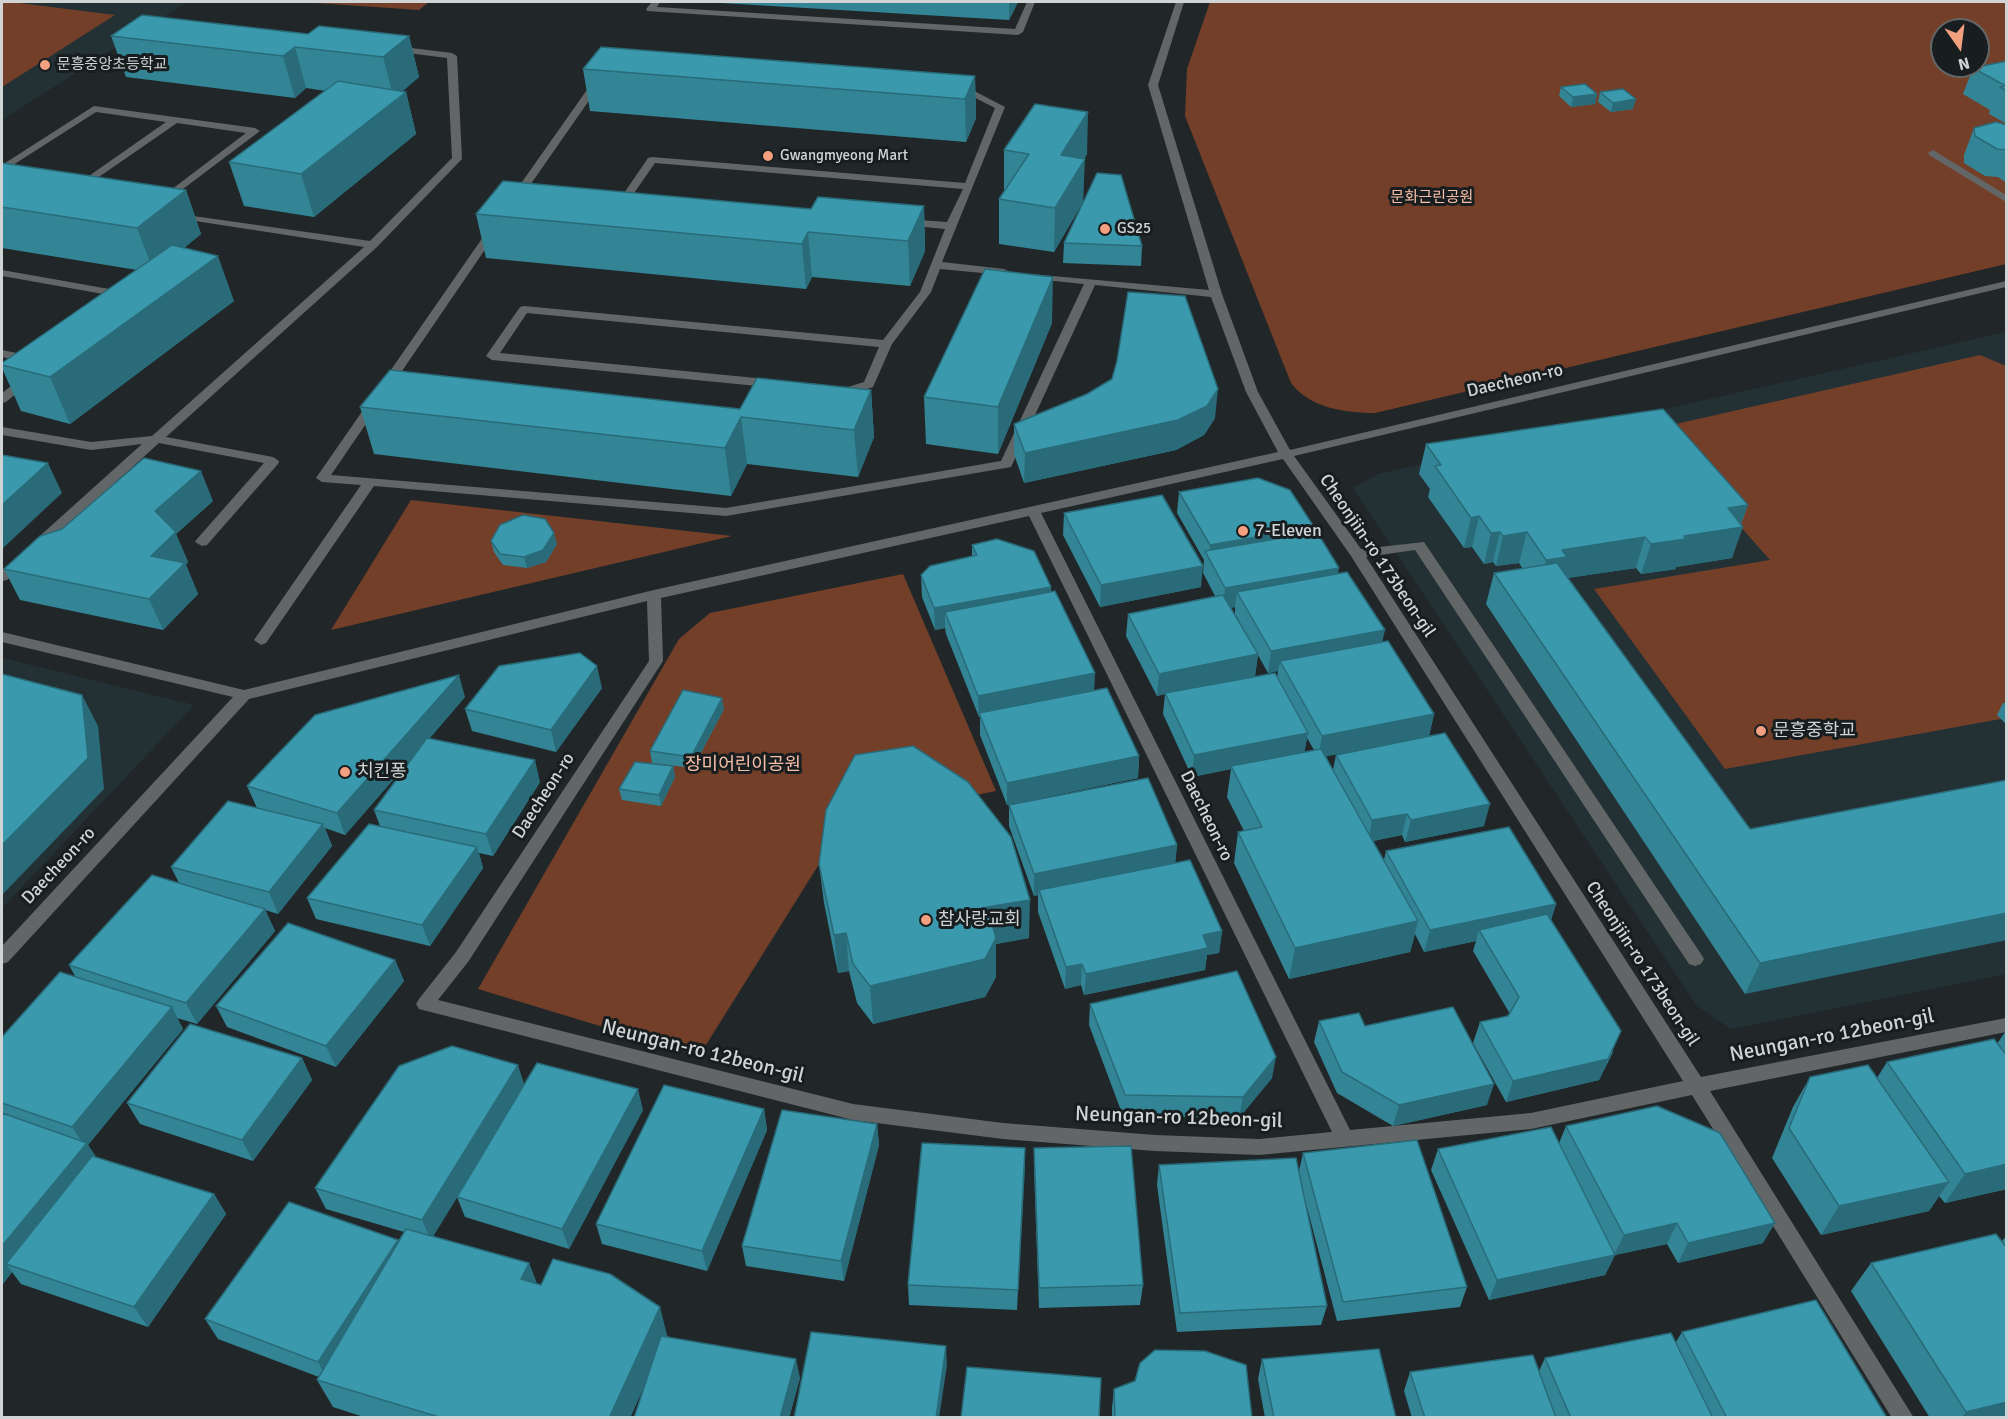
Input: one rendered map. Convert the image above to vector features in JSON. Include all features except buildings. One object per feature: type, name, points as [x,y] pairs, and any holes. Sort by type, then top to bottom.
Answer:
[{"type":"street","points":[[656,2],[650,9],[1018,32],[1031,2]]},
{"type":"street","name":"Cheonjiin-ro 173beon-gil","points":[[1180,2],[1153,85],[1216,294],[1252,392],[1285,453],[1357,554],[1696,1086],[1904,1418]]},
{"type":"street","points":[[2,578],[373,245],[457,159],[452,56],[383,47]]},
{"type":"street","points":[[604,72],[322,478],[726,512],[1006,464],[1090,282]]},
{"type":"street","points":[[886,344],[525,309],[492,356],[849,391],[869,384],[886,344],[925,292],[1000,108],[958,85],[946,84]]},
{"type":"street","points":[[2,169],[94,109],[255,131],[157,212],[373,245]]},
{"type":"street","points":[[75,191],[175,120]]},
{"type":"street","points":[[1933,153],[2007,198]]},
{"type":"street","points":[[648,201],[625,199],[652,160],[969,186]]},
{"type":"street","points":[[892,221],[951,226]]},
{"type":"street","points":[[936,265],[1216,294]]},
{"type":"street","points":[[2,273],[131,296],[122,303]]},
{"type":"street","name":"Daecheon-ro","points":[[2,638],[244,695],[654,595],[1032,509],[1373,435],[2007,284]]},
{"type":"street","points":[[2,354],[47,363],[2,399]]},
{"type":"street","points":[[2,431],[91,446],[159,439],[273,461],[202,542]]},
{"type":"street","points":[[261,640],[370,482]]},
{"type":"street","name":"Daecheon-ro","points":[[1032,509],[1345,1140]]},
{"type":"street","points":[[1357,554],[1419,545],[1695,959]]},
{"type":"street","name":"Daecheon-ro","points":[[425,1004],[462,957],[656,661],[654,595]]},
{"type":"street","name":"Daecheon-ro","points":[[2,957],[244,695]]},
{"type":"street","name":"Neungan-ro 12beon-gil","points":[[425,1004],[853,1112],[1003,1131],[1155,1143],[1259,1147],[1531,1121],[2007,1025]]},
{"type":"shaded area","name":"문흥중앙초등학교","points":[[2,2],[187,2],[2,120]]},
{"type":"shaded area","name":"문흥중학교","points":[[2006,332],[2006,974],[1731,1029],[1697,1006],[1353,488],[1378,474]]},
{"type":"shaded area","points":[[2,658],[194,705],[2,908]]},
{"type":"green space","points":[[2,2],[11,2],[115,15],[2,87]]},
{"type":"green space","points":[[302,2],[429,2],[419,10]]},
{"type":"green space","name":"문화근린공원","points":[[1210,2],[2006,2],[2006,264],[1375,413],[1340,410],[1308,398],[1291,383],[1185,116],[1187,69]]},
{"type":"green space","points":[[1980,355],[2006,366],[2006,718],[1725,769],[1594,589],[1770,560],[1654,429]]},
{"type":"green space","points":[[411,500],[732,536],[331,630]]},
{"type":"green space","name":"장미어린이공원","points":[[903,574],[996,791],[846,821],[699,1056],[478,989],[679,639],[710,613]]},
{"type":"place","name":"문흥중앙초등학교","points":[[45,65]]},
{"type":"place","name":"Gwangmyeong Mart","points":[[768,156]]},
{"type":"place","name":"GS25","points":[[1105,229]]},
{"type":"place","name":"7-Eleven","points":[[1243,531]]},
{"type":"place","name":"문흥중학교","points":[[1761,731]]},
{"type":"place","name":"치킨퐁","points":[[345,772]]},
{"type":"place","name":"참사랑교회","points":[[926,920]]}]
